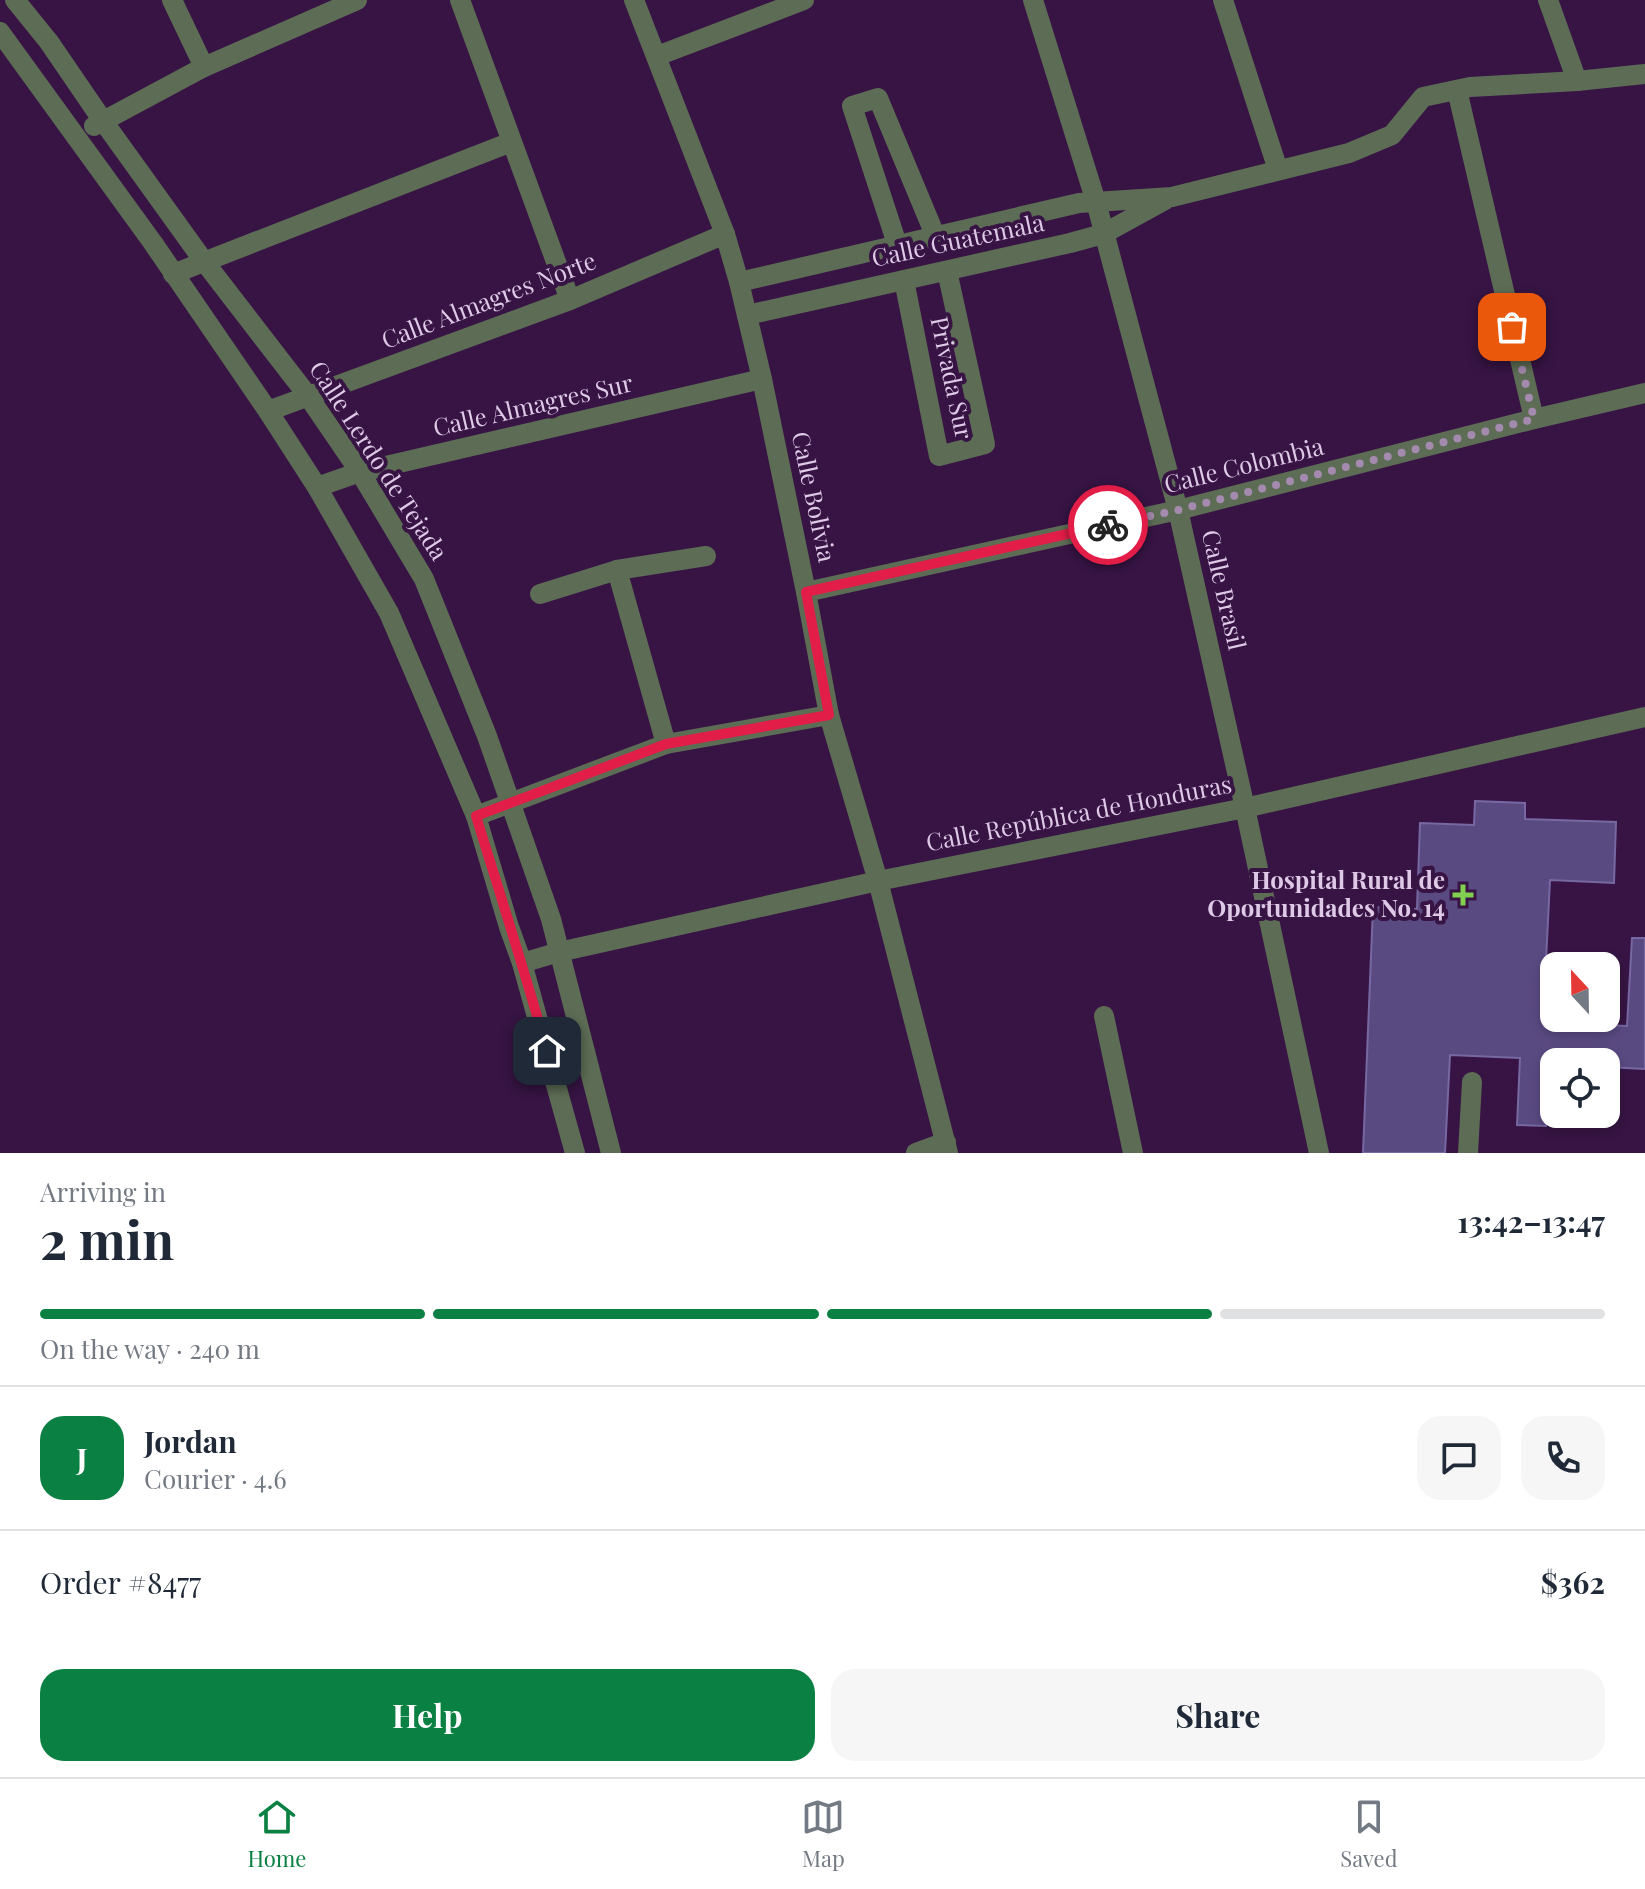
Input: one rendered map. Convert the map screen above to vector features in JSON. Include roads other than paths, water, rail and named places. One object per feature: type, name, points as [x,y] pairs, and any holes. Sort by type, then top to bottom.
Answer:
[{"type":"street","name":"Calle Lerdo de Tejada","points":[[15,0],[49,42],[203,260],[308,396],[360,472],[424,579],[487,736],[551,919],[611,1153]]},
{"type":"street","points":[[172,0],[204,67]]},
{"type":"street","points":[[76,136],[204,67],[357,0]]},
{"type":"street","points":[[460,0],[570,300]]},
{"type":"street","name":"Calle Bolivia","points":[[634,0],[725,234],[739,282],[762,379],[829,715],[878,881],[947,1148]]},
{"type":"street","points":[[657,56],[804,0]]},
{"type":"street","name":"Calle Brasil","points":[[1033,0],[1096,202],[1178,510],[1319,1153]]},
{"type":"street","points":[[1223,0],[1278,170]]},
{"type":"street","points":[[1548,0],[1577,81]]},
{"type":"street","points":[[0,32],[144,231],[268,411],[317,487],[389,613],[476,816],[522,963],[575,1153]]},
{"type":"street","name":"Calle Guatemala","points":[[739,282],[1079,203],[1172,197],[1349,153],[1392,135],[1423,97],[1470,87],[1645,74]]},
{"type":"street","points":[[1457,90],[1534,419]]},
{"type":"street","points":[[897,244],[852,106],[878,98],[935,235]]},
{"type":"street","points":[[173,274],[511,142]]},
{"type":"street","name":"Calle Guatemala","points":[[747,315],[1103,234],[1172,197]]},
{"type":"street","name":"Calle Almagres Norte","points":[[268,411],[570,300],[725,234]]},
{"type":"street","name":"Privada Sur","points":[[904,280],[939,456],[985,444],[947,271]]},
{"type":"street","name":"Calle Almagres Sur","points":[[317,487],[360,472],[762,379]]},
{"type":"street","name":"Calle Colombia","points":[[806,592],[1178,510],[1645,393]]},
{"type":"street","points":[[540,594],[617,570],[706,556]]},
{"type":"street","points":[[617,570],[666,744]]},
{"type":"street","points":[[476,816],[666,744],[829,715]]},
{"type":"street","name":"Calle República de Honduras","points":[[522,963],[559,952],[878,881],[1245,808],[1645,717]]},
{"type":"street","points":[[1104,1016],[1133,1153]]},
{"type":"street","points":[[1468,1153],[1472,1082]]},
{"type":"street","points":[[916,1153],[947,1148]]},
{"type":"place","name":"Hospital Rural de Oportunidades No. 14","points":[[1463,895]]}]
